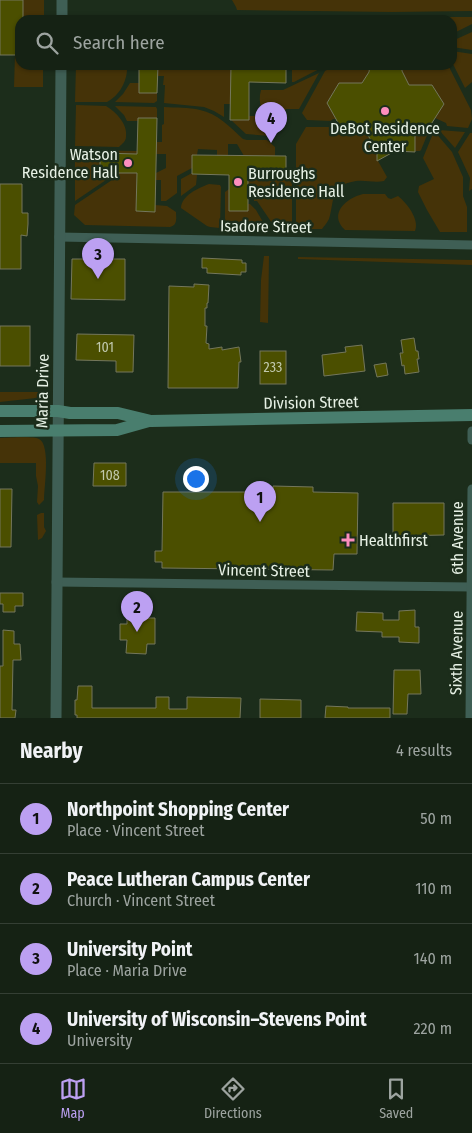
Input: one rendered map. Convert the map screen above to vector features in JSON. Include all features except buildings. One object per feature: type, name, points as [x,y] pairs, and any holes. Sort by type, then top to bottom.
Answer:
[{"type":"main road","name":"Division Street","points":[[0,412],[58,411],[118,414],[151,420],[472,415]]},
{"type":"main road","name":"Division Street","points":[[0,431],[117,430],[151,420]]},
{"type":"street","points":[[62,0],[62,15]]},
{"type":"street","name":"Maria Drive","points":[[56,718],[61,70]]},
{"type":"street","name":"Isadore Street","points":[[59,237],[472,245]]},
{"type":"street","points":[[472,431],[472,440]]},
{"type":"street","name":"6th Avenue","points":[[472,489],[472,588]]},
{"type":"street","name":"Vincent Street","points":[[56,582],[472,588]]},
{"type":"street","name":"Sixth Avenue","points":[[470,718],[472,588]]},
{"type":"shaded area","points":[[23,0],[44,0],[44,15],[23,15]]},
{"type":"shaded area","points":[[232,0],[472,0],[472,11],[237,10]]},
{"type":"shaded area","points":[[457,17],[472,17],[472,24],[457,32]]},
{"type":"shaded area","points":[[472,32],[472,50],[457,48],[457,39]]},
{"type":"shaded area","points":[[457,52],[472,54],[472,82],[465,88],[456,70]]},
{"type":"shaded area","points":[[15,55],[15,70],[43,70],[43,87],[14,87]]},
{"type":"shaded area","points":[[76,70],[127,70],[125,81],[112,99],[107,102],[75,102]]},
{"type":"shaded area","points":[[158,70],[231,70],[231,104],[224,104],[224,117],[204,107],[164,103],[164,76],[158,76]]},
{"type":"shaded area","points":[[292,70],[317,70],[294,82],[292,82]]},
{"type":"shaded area","points":[[370,70],[362,83],[339,83],[327,103],[336,119],[331,121],[307,120],[302,113],[325,71]]},
{"type":"shaded area","points":[[401,70],[451,70],[471,110],[472,119],[468,128],[447,126],[446,123],[435,118],[444,104],[432,85],[409,85]]},
{"type":"shaded area","points":[[319,73],[299,109],[286,109],[275,126],[272,126],[262,110],[261,90],[283,90]]},
{"type":"shaded area","points":[[130,83],[139,83],[139,93],[157,93],[157,101],[154,103],[115,102]]},
{"type":"shaded area","points":[[76,105],[106,106],[123,123],[126,132],[125,141],[119,147],[75,146]]},
{"type":"shaded area","points":[[115,106],[156,107],[157,118],[138,118],[138,121],[127,121]]},
{"type":"shaded area","points":[[164,107],[196,109],[212,114],[243,139],[267,140],[275,147],[275,156],[244,156],[237,144],[228,144],[228,156],[217,156],[217,150],[198,149],[197,155],[192,156],[192,168],[177,176],[177,193],[166,201],[161,201],[161,180],[155,180],[156,173],[166,168],[166,154],[156,154],[156,142],[162,142]]},
{"type":"shaded area","points":[[249,116],[259,116],[272,132],[270,136],[246,134],[231,120],[249,120]]},
{"type":"shaded area","points":[[306,127],[331,127],[337,129],[341,134],[348,136],[368,135],[374,146],[374,151],[377,151],[377,161],[387,177],[384,181],[356,181],[341,186],[335,194],[329,219],[322,229],[296,229],[296,144]]},
{"type":"shaded area","points":[[415,129],[428,129],[420,151],[415,151]]},
{"type":"shaded area","points":[[439,130],[465,132],[455,148]]},
{"type":"shaded area","points":[[434,131],[452,152],[463,177],[463,196],[467,207],[467,232],[440,232],[418,192],[419,186],[434,179],[423,158]]},
{"type":"shaded area","points":[[470,133],[472,133],[472,189],[469,191],[470,178],[458,152]]},
{"type":"shaded area","points":[[75,150],[137,151],[137,154],[100,153],[106,173],[106,180],[75,201]]},
{"type":"shaded area","points":[[292,171],[292,229],[276,229],[257,201],[254,201],[254,191],[248,191],[248,175],[287,175]]},
{"type":"shaded area","points":[[112,173],[137,173],[136,211],[155,212],[155,205],[167,206],[176,212],[174,225],[170,227],[85,225],[74,215],[75,205],[112,180]]},
{"type":"shaded area","points":[[192,173],[197,175],[196,185],[181,196],[181,179]]},
{"type":"shaded area","points":[[209,184],[220,185],[221,187],[220,228],[207,226],[181,208],[187,196]]},
{"type":"shaded area","points":[[229,189],[229,211],[247,211],[248,204],[250,204],[256,210],[267,229],[225,228],[225,192]]},
{"type":"shaded area","points":[[363,194],[385,194],[391,199],[398,196],[409,207],[414,217],[416,222],[415,231],[345,230],[338,218],[341,208],[351,199]]},
{"type":"shaded area","points":[[264,256],[269,256],[268,323],[260,322],[261,280]]},
{"type":"shaded area","points":[[298,257],[472,260],[472,265],[298,259]]},
{"type":"shaded area","points":[[0,392],[42,392],[42,396],[0,402]]},
{"type":"shaded area","points":[[0,438],[32,438],[39,439],[43,443],[46,458],[46,477],[44,500],[39,505],[37,502],[36,463],[0,463]]},
{"type":"shaded area","points":[[44,513],[44,527],[46,531],[42,538],[38,540],[37,515]]},
{"type":"place","name":"DeBot Residence Center","points":[[385,111]]},
{"type":"place","name":"University of Wisconsin–Stevens Point","points":[[271,143]]},
{"type":"place","name":"Watson Residence Hall","points":[[128,163]]},
{"type":"place","name":"Burroughs Residence Hall","points":[[238,182]]},
{"type":"place","name":"University Point","points":[[98,279]]},
{"type":"place","name":"Northpoint Shopping Center","points":[[260,522]]},
{"type":"place","name":"Healthfirst","points":[[348,540]]},
{"type":"place","name":"Peace Lutheran Campus Center","points":[[137,632]]}]
